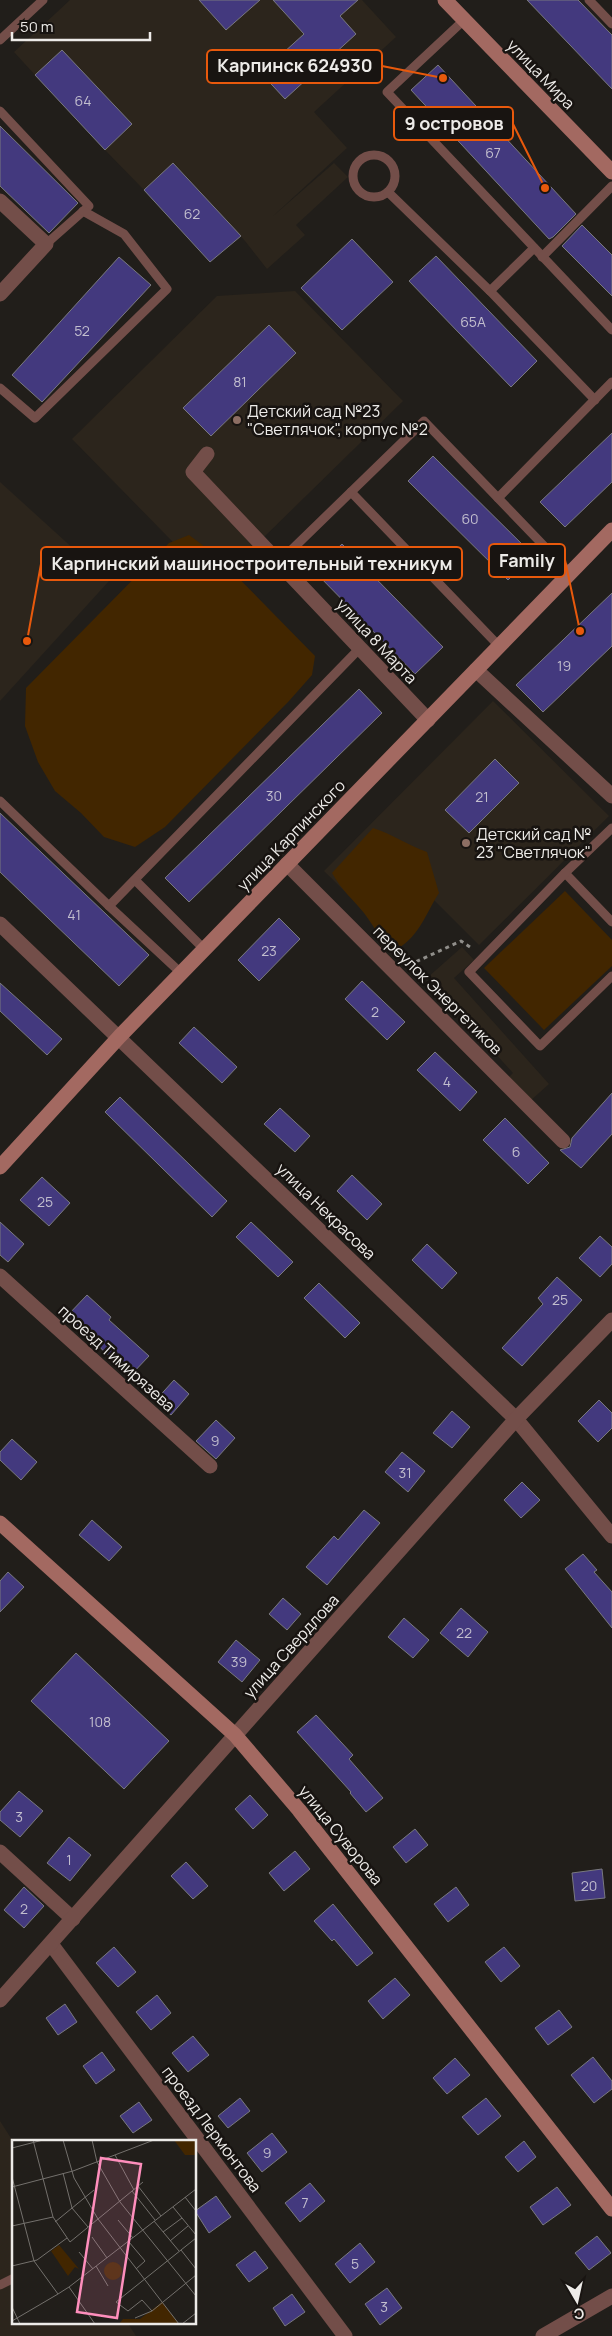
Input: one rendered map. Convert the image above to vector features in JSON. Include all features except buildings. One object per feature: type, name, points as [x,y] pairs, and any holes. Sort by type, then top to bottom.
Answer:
[{"type":"street","name":"улица Мира","points":[[445,0],[610,168]]},
{"type":"street","points":[[0,201],[46,244],[0,294]]},
{"type":"street","name":"улица 8 Марта","points":[[207,454],[193,472],[428,720]]},
{"type":"street","name":"улица Карпинского","points":[[1,1163],[120,1036],[612,530]]},
{"type":"street","points":[[476,670],[612,796]]},
{"type":"street","name":"переулок Энергетиков","points":[[287,864],[563,1141]]},
{"type":"street","name":"улица Некрасова","points":[[0,924],[120,1036],[516,1419],[612,1536]]},
{"type":"street","name":"проезд Тимирязева","points":[[0,1276],[210,1466]]},
{"type":"street","name":"улица Свердлова","points":[[0,2000],[516,1419],[612,1320]]},
{"type":"street","name":"улица Суворова","points":[[0,1523],[235,1735],[299,1810],[612,2209]]},
{"type":"street","points":[[0,1852],[73,1919]]},
{"type":"street","name":"проезд Лермонтова","points":[[51,1944],[346,2336]]},
{"type":"street","points":[[543,2336],[612,2296]]},
{"type":"lane","points":[[0,40],[43,0]]},
{"type":"lane","points":[[589,0],[612,24]]},
{"type":"lane","points":[[464,20],[387,92],[612,330]]},
{"type":"lane","points":[[0,112],[89,206],[46,244]]},
{"type":"lane","points":[[376,156],[388,162],[392,167],[394,180],[388,192],[382,195],[369,196],[357,189],[353,176],[358,164],[363,159],[376,156]]},
{"type":"lane","points":[[542,257],[612,186]]},
{"type":"lane","points":[[388,192],[490,290],[595,400]]},
{"type":"lane","points":[[0,388],[35,418],[167,288],[124,234],[83,211]]},
{"type":"lane","points":[[490,290],[534,248]]},
{"type":"lane","points":[[498,498],[612,382]]},
{"type":"lane","points":[[278,562],[424,421],[570,573]]},
{"type":"lane","points":[[351,492],[499,646]]},
{"type":"lane","points":[[109,906],[360,648]]},
{"type":"lane","points":[[0,801],[181,973]]},
{"type":"lane","points":[[612,828],[565,873],[469,972],[540,1046],[612,976]]},
{"type":"lane","points":[[565,873],[612,922]]},
{"type":"lane","points":[[134,880],[204,949]]},
{"type":"lane","points":[[0,2285],[12,2279]]},
{"type":"path","points":[[395,972],[461,941],[484,956]]},
{"type":"shaded area","points":[[70,0],[362,0],[396,37],[314,112],[347,148],[272,217],[334,163],[348,177],[296,225],[305,235],[267,269],[245,241],[174,163],[144,190],[105,150],[132,124],[62,50],[35,75],[14,52]]},
{"type":"shaded area","name":"Детский сад №23 \"Светлячок\", корпус №2","points":[[295,291],[403,401],[215,585],[72,439],[217,296]]},
{"type":"shaded area","points":[[0,482],[109,581],[0,701]]},
{"type":"shaded area","points":[[189,535],[216,555],[315,656],[312,675],[289,701],[165,827],[135,847],[104,837],[81,813],[55,791],[38,762],[25,726],[26,688],[169,543]]},
{"type":"shaded area","name":"Детский сад № 23 \"Светлячок\"","points":[[493,701],[609,816],[479,945],[434,900],[394,940],[324,871]]},
{"type":"shaded area","points":[[373,828],[427,852],[439,893],[415,933],[409,940],[392,952],[364,913],[343,890],[332,873]]},
{"type":"shaded area","points":[[565,891],[612,940],[612,966],[544,1030],[484,968]]},
{"type":"shaded area","points":[[462,947],[474,960],[454,978],[549,1084],[529,1102],[508,1078],[513,1073],[427,978]]},
{"type":"shaded area","points":[[0,2121],[12,2140],[12,2324],[128,2324],[136,2336],[0,2336]]},
{"type":"place","name":"Карпинск 624930","points":[[443,78]]},
{"type":"place","name":"9 островов","points":[[545,188]]},
{"type":"place","name":"Детский сад №23 \"Светлячок\", корпус №2","points":[[237,420]]},
{"type":"place","name":"Family","points":[[580,631]]},
{"type":"place","name":"Карпинский машиностроительный техникум","points":[[27,641]]},
{"type":"place","name":"Детский сад № 23 \"Светлячок\"","points":[[466,843]]}]
